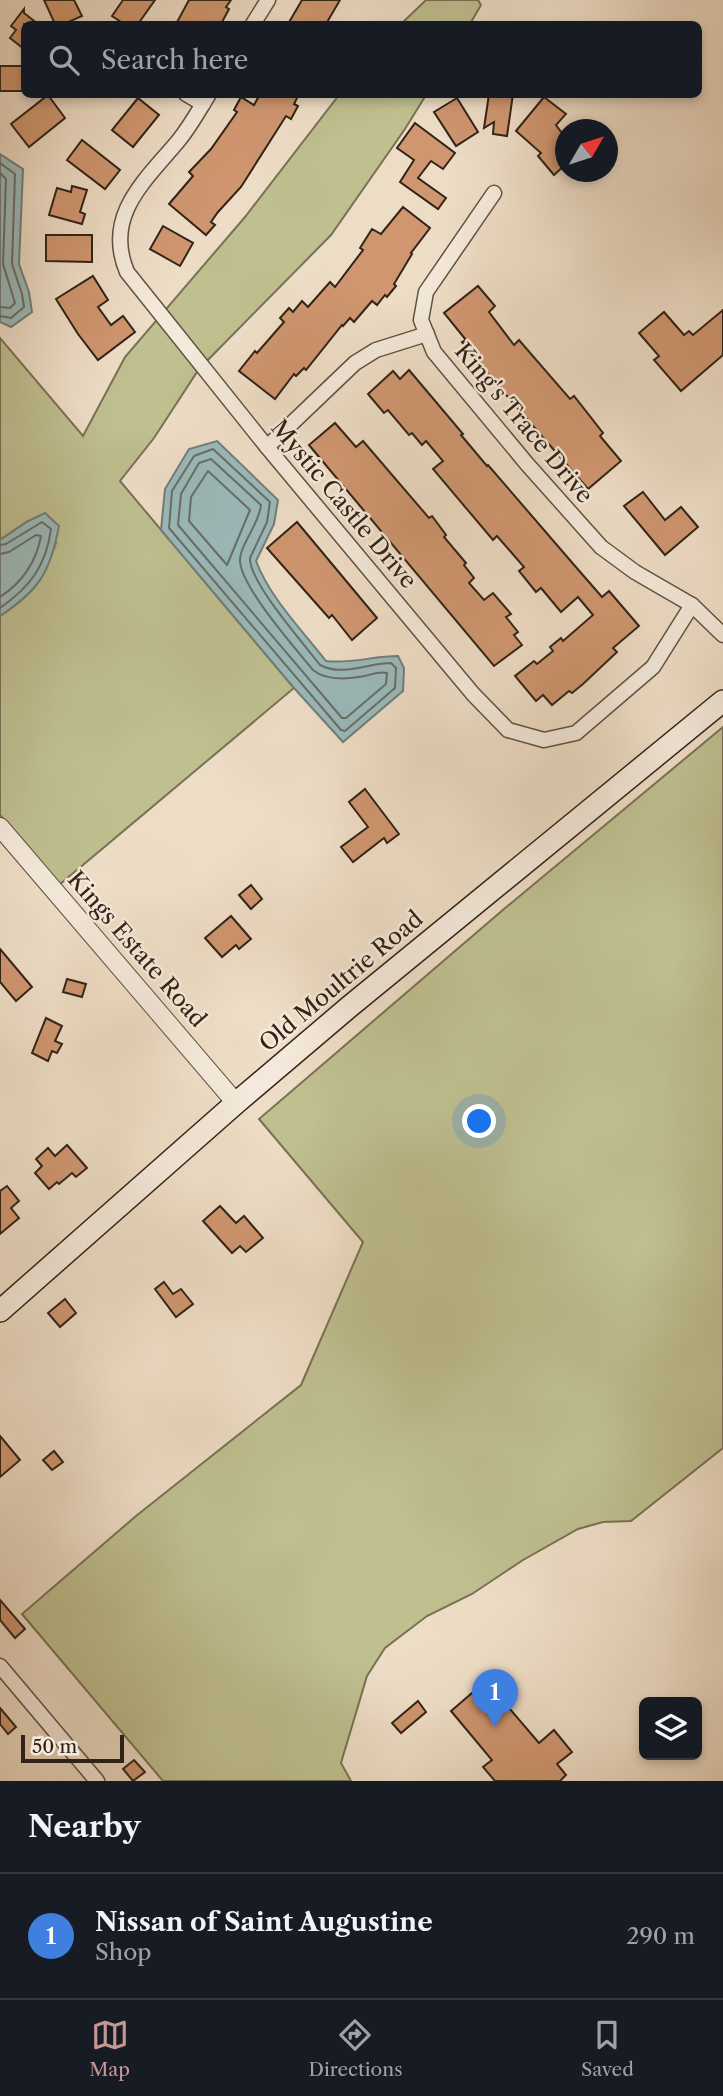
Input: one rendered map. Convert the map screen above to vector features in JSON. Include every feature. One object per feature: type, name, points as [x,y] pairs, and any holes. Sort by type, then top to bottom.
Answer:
[{"type":"main road","name":"Old Moultrie Road","points":[[0,1311],[236,1103],[723,701]]},
{"type":"street","points":[[255,21],[268,0]]},
{"type":"street","name":"Mystic Castle Drive","points":[[206,99],[193,122],[131,199],[122,219],[121,259],[137,287],[473,694],[508,730],[544,740],[576,733],[653,667],[692,605]]},
{"type":"street","name":"King's Trace Drive","points":[[494,193],[426,292],[421,320],[433,352],[601,547],[635,572],[692,605],[723,635]]},
{"type":"street","points":[[267,447],[355,363],[376,349],[427,334]]},
{"type":"street","name":"Kings Estate Road","points":[[0,827],[236,1103]]},
{"type":"street","points":[[0,1666],[97,1781]]},
{"type":"green space","points":[[426,0],[478,0],[481,5],[472,21],[404,21]]},
{"type":"green space","points":[[337,98],[424,98],[331,235],[199,369],[154,438],[120,481],[294,688],[59,885],[0,815],[0,616],[36,586],[56,543],[28,521],[0,540],[0,338],[83,436],[125,357],[245,217]]},
{"type":"green space","points":[[723,727],[723,1448],[631,1521],[603,1522],[578,1529],[523,1560],[472,1594],[427,1616],[385,1648],[367,1676],[341,1763],[351,1781],[163,1781],[22,1614],[136,1516],[301,1385],[363,1242],[259,1119],[504,909]]},
{"type":"water","points":[[0,154],[23,169],[19,264],[29,292],[32,312],[11,327],[0,322]]},
{"type":"water","points":[[217,441],[278,500],[274,524],[256,561],[278,601],[326,661],[398,656],[404,668],[403,691],[343,742],[161,530],[165,489],[189,449]]},
{"type":"water","points":[[45,513],[59,526],[47,568],[24,598],[0,616],[0,540]]},
{"type":"building","points":[[44,0],[74,0],[82,16],[71,21],[54,21]]},
{"type":"building","points":[[123,0],[155,0],[140,21],[120,21],[112,16]]},
{"type":"building","points":[[189,0],[231,0],[223,21],[178,21]]},
{"type":"building","points":[[302,0],[340,0],[328,21],[290,21]]},
{"type":"building","points":[[24,9],[24,13],[34,21],[21,21],[21,47],[10,38],[16,30],[11,26]]},
{"type":"building","points":[[0,66],[21,66],[21,91],[0,91]]},
{"type":"building","points":[[44,98],[50,98],[65,118],[29,147],[11,124]]},
{"type":"building","points":[[138,98],[159,115],[133,147],[112,130]]},
{"type":"building","points":[[240,98],[254,105],[258,98],[297,98],[294,104],[298,106],[291,119],[286,116],[241,187],[211,222],[215,225],[206,235],[169,204],[193,176],[189,172],[211,149],[237,112],[234,110]]},
{"type":"building","points":[[457,98],[478,132],[456,146],[434,112]]},
{"type":"building","points":[[488,98],[512,98],[507,136],[493,134],[494,122],[484,128]]},
{"type":"building","points":[[545,98],[566,114],[561,119],[555,119],[554,175],[538,156],[541,153],[516,131]]},
{"type":"building","points":[[415,123],[455,153],[443,169],[431,161],[418,178],[446,198],[438,209],[400,182],[414,160],[397,148]]},
{"type":"building","points":[[82,140],[120,170],[105,189],[67,160]]},
{"type":"building","points":[[72,186],[87,190],[80,212],[85,214],[82,224],[49,215],[57,188],[71,192]]},
{"type":"building","points":[[403,207],[430,228],[411,253],[394,284],[396,286],[387,297],[385,295],[377,305],[372,301],[354,322],[350,318],[342,325],[306,370],[304,368],[296,376],[294,374],[275,399],[239,371],[284,322],[280,318],[289,308],[293,312],[302,301],[308,307],[330,282],[335,287],[363,250],[360,248],[372,229],[381,234]]},
{"type":"building","points":[[163,226],[193,243],[180,266],[150,249]]},
{"type":"building","points":[[46,235],[92,235],[92,262],[46,261]]},
{"type":"building","points":[[93,276],[108,300],[98,307],[111,325],[123,316],[135,332],[98,360],[56,299]]},
{"type":"building","points":[[478,286],[495,306],[489,312],[514,345],[519,340],[570,399],[574,396],[603,433],[600,436],[621,461],[588,489],[479,364],[462,342],[466,340],[444,313]]},
{"type":"building","points":[[723,310],[723,355],[681,391],[654,360],[659,356],[639,333],[664,312],[684,335],[689,331],[693,335]]},
{"type":"building","points":[[409,370],[487,466],[602,597],[609,591],[639,626],[613,648],[617,652],[583,684],[552,705],[543,695],[536,701],[515,676],[534,661],[537,664],[553,651],[550,647],[561,638],[563,641],[593,615],[578,597],[561,612],[541,588],[536,592],[519,571],[524,567],[497,536],[493,540],[433,469],[443,461],[426,441],[422,445],[412,433],[409,435],[388,410],[384,413],[368,394],[393,371],[400,379]]},
{"type":"building","points":[[335,423],[356,447],[363,441],[429,518],[432,516],[446,535],[444,537],[466,563],[464,565],[474,578],[469,583],[484,600],[493,593],[511,614],[506,617],[518,632],[514,635],[522,645],[494,666],[309,445]]},
{"type":"building","points":[[643,492],[665,520],[681,507],[698,527],[665,555],[624,506]]},
{"type":"building","points":[[297,522],[377,618],[352,640],[332,615],[329,618],[267,548]]},
{"type":"building","points":[[365,789],[399,834],[387,843],[384,838],[353,862],[341,847],[368,827],[349,802]]},
{"type":"building","points":[[251,885],[262,899],[251,909],[239,895]]},
{"type":"building","points":[[231,916],[251,939],[239,949],[236,945],[222,957],[205,938]]},
{"type":"building","points":[[0,949],[32,987],[16,1001],[0,982]]},
{"type":"building","points":[[67,979],[86,984],[82,997],[63,992]]},
{"type":"building","points":[[46,1018],[62,1026],[55,1041],[62,1044],[57,1053],[52,1051],[48,1061],[32,1053]]},
{"type":"building","points":[[67,1145],[87,1168],[76,1177],[72,1173],[49,1189],[35,1173],[42,1166],[36,1159],[48,1148],[55,1156]]},
{"type":"building","points":[[7,1186],[19,1201],[11,1208],[19,1218],[0,1234],[0,1191]]},
{"type":"building","points":[[220,1206],[236,1223],[244,1216],[263,1238],[246,1252],[240,1246],[232,1253],[203,1221]]},
{"type":"building","points":[[164,1282],[173,1294],[181,1289],[193,1304],[176,1317],[155,1289]]},
{"type":"building","points":[[65,1299],[76,1313],[60,1327],[48,1313]]},
{"type":"building","points":[[0,1436],[20,1460],[0,1477]]},
{"type":"building","points":[[54,1451],[63,1462],[52,1470],[43,1460]]},
{"type":"building","points":[[0,1600],[25,1629],[15,1638],[0,1620]]},
{"type":"building","points":[[486,1681],[539,1743],[554,1730],[572,1752],[557,1764],[566,1775],[560,1781],[495,1781],[483,1767],[492,1760],[451,1711]]},
{"type":"building","points":[[418,1701],[426,1712],[401,1733],[392,1723]]},
{"type":"building","points":[[0,1708],[16,1727],[8,1734],[0,1724]]},
{"type":"building","points":[[134,1760],[145,1772],[133,1781],[123,1769]]},
{"type":"place","name":"Nissan of Saint Augustine","points":[[495,1727]]}]
